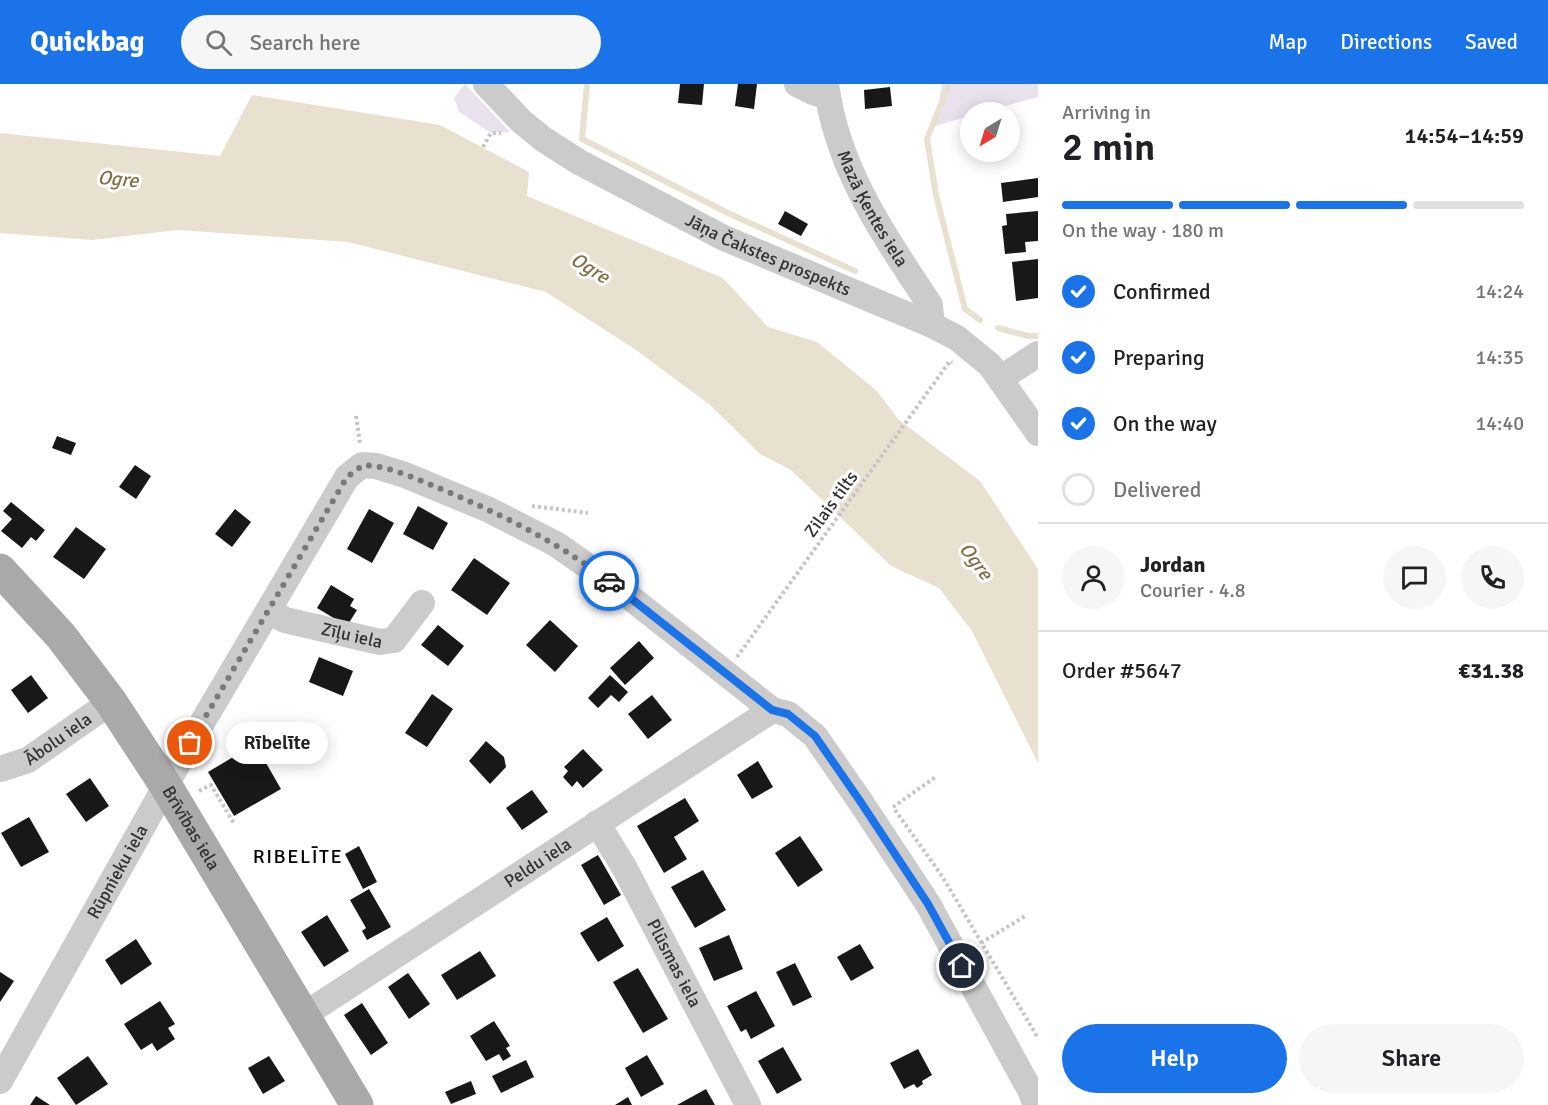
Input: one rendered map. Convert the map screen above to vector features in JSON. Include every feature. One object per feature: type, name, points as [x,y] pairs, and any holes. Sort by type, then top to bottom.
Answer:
[{"type":"main road","name":"Brīvības iela","points":[[0,570],[61,636],[181,790],[304,1016],[357,1105]]},
{"type":"street","name":"Jāņa Čakstes prospekts","points":[[486,84],[543,139],[579,162],[724,238],[932,325],[957,338],[978,353],[1001,378],[1038,433]]},
{"type":"street","points":[[797,84],[813,92],[827,90]]},
{"type":"street","name":"Mazā Ķentes iela","points":[[827,90],[840,143],[860,194],[930,305],[932,325]]},
{"type":"street","points":[[1001,378],[1038,354]]},
{"type":"street","points":[[355,471],[376,466],[416,479],[487,509],[556,544],[617,587],[772,710],[788,714],[815,736],[928,904],[1030,1090],[1036,1105]]},
{"type":"street","name":"Rūpnieku iela","points":[[0,1081],[181,790],[268,612],[355,471]]},
{"type":"street","name":"Zīļu iela","points":[[268,612],[285,620],[380,642],[394,640],[422,603]]},
{"type":"street","name":"Ābolu iela","points":[[0,770],[28,760],[111,702]]},
{"type":"street","name":"Peldu iela","points":[[304,1016],[772,710]]},
{"type":"street","name":"Plūsmas iela","points":[[597,823],[624,867],[748,1105]]},
{"type":"path","points":[[483,147],[491,134]]},
{"type":"path","name":"Zilais tilts","points":[[736,658],[947,366]]},
{"type":"path","points":[[355,471],[356,416]]},
{"type":"path","points":[[893,807],[936,776]]},
{"type":"path","points":[[181,790],[211,785],[235,825]]},
{"type":"path","points":[[981,943],[1027,915]]},
{"type":"shaded area","points":[[465,84],[510,132],[491,133],[459,112],[454,98]]},
{"type":"shaded area","points":[[942,84],[1038,84],[1038,97],[1020,102],[960,102],[960,119],[935,126]]},
{"type":"water","name":"Ogre","points":[[252,95],[440,125],[529,172],[527,196],[723,278],[768,327],[817,342],[876,390],[899,420],[980,481],[1038,569],[1038,763],[972,631],[939,588],[891,566],[791,470],[760,454],[710,405],[636,350],[546,292],[348,242],[178,230],[92,240],[0,233],[0,133],[220,156]]},
{"type":"building","points":[[680,84],[704,84],[702,105],[678,103]]},
{"type":"building","points":[[738,84],[757,84],[754,109],[735,106]]},
{"type":"building","points":[[890,87],[892,106],[865,109],[864,90]]},
{"type":"building","points":[[1038,178],[1038,197],[1003,202],[1001,183]]},
{"type":"building","points":[[785,211],[808,224],[801,236],[778,224]]},
{"type":"building","points":[[1038,211],[1038,241],[1025,242],[1026,252],[1005,254],[1002,226],[1007,225],[1006,214]]},
{"type":"building","points":[[1038,259],[1038,298],[1016,301],[1012,262]]},
{"type":"building","points":[[57,436],[76,443],[71,455],[52,448]]},
{"type":"building","points":[[135,465],[151,476],[136,499],[119,487]]},
{"type":"building","points":[[11,502],[45,530],[36,541],[31,537],[22,548],[1,531],[12,519],[3,511]]},
{"type":"building","points":[[418,506],[448,523],[433,550],[403,534]]},
{"type":"building","points":[[235,509],[251,522],[232,547],[215,534]]},
{"type":"building","points":[[369,509],[394,523],[372,563],[347,549]]},
{"type":"building","points":[[76,527],[106,549],[84,579],[53,557]]},
{"type":"building","points":[[474,558],[510,583],[487,615],[451,590]]},
{"type":"building","points":[[331,585],[354,599],[350,606],[357,610],[347,626],[317,608]]},
{"type":"building","points":[[550,620],[578,646],[555,672],[526,645]]},
{"type":"building","points":[[438,625],[464,646],[448,666],[421,645]]},
{"type":"building","points":[[639,641],[654,658],[625,685],[610,668]]},
{"type":"building","points":[[319,657],[353,671],[343,696],[309,682]]},
{"type":"building","points":[[31,675],[48,698],[28,713],[11,690]]},
{"type":"building","points":[[610,675],[628,692],[619,702],[611,695],[598,708],[588,698]]},
{"type":"building","points":[[432,694],[453,709],[427,747],[405,733]]},
{"type":"building","points":[[652,695],[672,720],[648,739],[628,714]]},
{"type":"building","points":[[486,741],[504,757],[506,767],[490,784],[469,761]]},
{"type":"building","points":[[255,744],[281,789],[234,816],[208,772]]},
{"type":"building","points":[[583,749],[603,770],[583,788],[577,781],[572,787],[563,777],[568,771],[564,767]]},
{"type":"building","points":[[758,761],[773,787],[752,799],[737,775]]},
{"type":"building","points":[[90,778],[109,806],[86,822],[66,794]]},
{"type":"building","points":[[532,790],[548,812],[522,830],[506,808]]},
{"type":"building","points":[[685,798],[699,821],[674,837],[687,859],[664,873],[637,826]]},
{"type":"building","points":[[29,817],[49,852],[21,867],[1,833]]},
{"type":"building","points":[[800,836],[823,870],[798,887],[775,853]]},
{"type":"building","points":[[359,846],[377,882],[363,889],[345,854]]},
{"type":"building","points":[[598,855],[621,895],[604,905],[581,865]]},
{"type":"building","points":[[703,870],[726,910],[695,928],[671,887]]},
{"type":"building","points":[[369,889],[391,927],[367,940],[362,931],[366,928],[350,900]]},
{"type":"building","points":[[327,915],[349,951],[324,967],[301,932]]},
{"type":"building","points":[[607,917],[624,946],[598,962],[580,933]]},
{"type":"building","points":[[729,935],[743,969],[714,981],[699,948]]},
{"type":"building","points":[[136,939],[152,964],[121,985],[105,960]]},
{"type":"building","points":[[860,944],[874,968],[851,981],[837,957]]},
{"type":"building","points":[[480,951],[496,976],[457,1000],[441,975]]},
{"type":"building","points":[[795,963],[812,997],[793,1006],[776,972]]},
{"type":"building","points":[[638,968],[668,1019],[643,1033],[613,982]]},
{"type":"building","points":[[0,972],[14,981],[0,1002]]},
{"type":"building","points":[[408,973],[430,1004],[409,1019],[388,987]]},
{"type":"building","points":[[756,991],[775,1026],[751,1039],[746,1029],[741,1032],[727,1006]]},
{"type":"building","points":[[160,1001],[175,1024],[168,1028],[175,1039],[157,1051],[152,1043],[141,1050],[124,1024]]},
{"type":"building","points":[[362,1003],[388,1043],[371,1055],[344,1015]]},
{"type":"building","points":[[494,1021],[510,1046],[506,1048],[511,1056],[503,1061],[499,1054],[486,1061],[470,1036]]},
{"type":"building","points":[[783,1047],[802,1080],[777,1094],[758,1061]]},
{"type":"building","points":[[918,1049],[932,1075],[922,1081],[923,1084],[917,1088],[914,1084],[904,1089],[890,1063]]},
{"type":"building","points":[[647,1055],[664,1084],[641,1097],[625,1068]]},
{"type":"building","points":[[88,1056],[108,1084],[76,1105],[57,1078]]},
{"type":"building","points":[[269,1056],[285,1081],[263,1094],[248,1068]]},
{"type":"building","points":[[526,1060],[534,1077],[501,1093],[492,1076]]},
{"type":"building","points":[[471,1081],[476,1094],[451,1104],[445,1092]]},
{"type":"building","points":[[706,1089],[715,1105],[677,1105]]},
{"type":"building","points":[[36,1096],[50,1105],[30,1105]]},
{"type":"building","points":[[628,1097],[632,1105],[615,1105]]},
{"type":"waterway","points":[[587,84],[582,139],[728,213],[855,271]]},
{"type":"waterway","points":[[949,84],[927,139],[936,195],[965,309],[980,320]]},
{"type":"waterway","points":[[998,328],[1028,336],[1038,336]]},
{"type":"way so far","points":[[190,743],[347,477],[363,465],[376,466],[405,475],[487,509],[556,544],[609,581]]},
{"type":"place","name":"Rībelīte","points":[[190,743]]},
{"type":"district","name":"RIBELĪTE","points":[[298,856]]},
{"type":"route","points":[[609,581],[772,710],[788,714],[815,736],[928,904],[962,966]]}]
